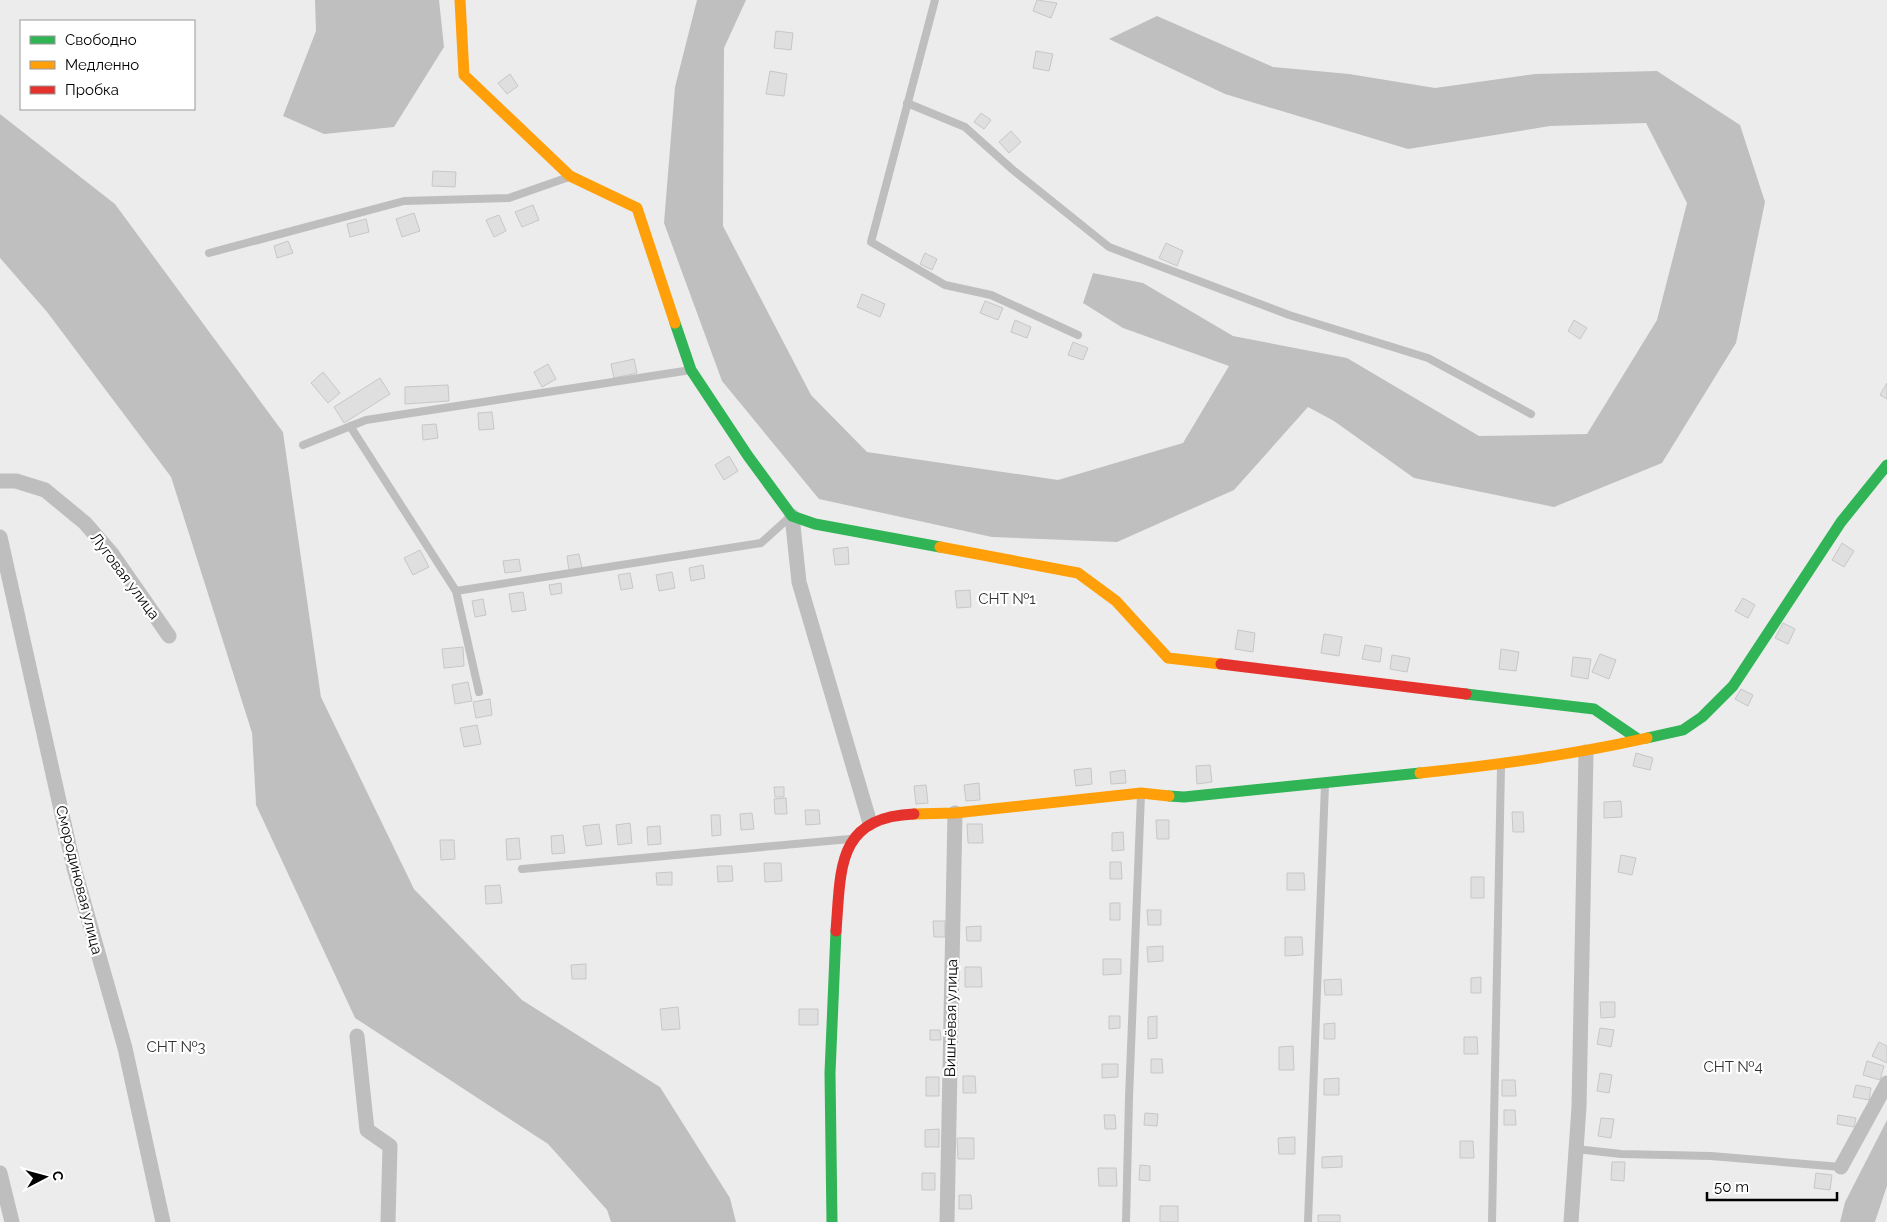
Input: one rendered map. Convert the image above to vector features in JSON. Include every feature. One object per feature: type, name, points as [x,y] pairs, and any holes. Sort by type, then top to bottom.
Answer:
[{"type":"street","points":[[460,0],[464,75],[570,176],[637,208],[691,370],[748,456],[792,516],[799,582],[870,823]]},
{"type":"street","points":[[832,1222],[830,1072],[835,950],[841,870],[852,839],[870,823],[893,815],[956,813],[1141,793],[1184,797],[1325,785],[1501,765],[1586,752],[1682,730],[1702,717],[1733,686],[1841,522],[1887,465]]},
{"type":"street","name":"Луговая улица","points":[[0,481],[16,480],[45,490],[85,523],[112,554],[169,636]]},
{"type":"street","points":[[792,516],[815,524],[1078,573],[1116,601],[1168,658],[1594,709],[1638,739]]},
{"type":"street","name":"Смородиновая улица","points":[[0,537],[74,868],[125,1048],[163,1222]]},
{"type":"street","points":[[1571,1222],[1579,1098],[1586,752]]},
{"type":"street","name":"Вишнёвая улица","points":[[947,1222],[956,813]]},
{"type":"street","points":[[357,1036],[366,1130],[390,1146],[388,1222]]},
{"type":"street","points":[[1841,1167],[1887,1084]]},
{"type":"street","points":[[0,1173],[12,1222]]},
{"type":"lane","points":[[935,0],[871,242],[945,285],[991,295],[1078,335]]},
{"type":"lane","points":[[907,103],[965,127],[1013,170],[1109,247],[1289,315],[1428,358],[1530,414]]},
{"type":"lane","points":[[209,253],[404,201],[509,198],[570,176]]},
{"type":"lane","points":[[303,445],[366,420],[691,370]]},
{"type":"lane","points":[[350,426],[456,591],[479,692]]},
{"type":"lane","points":[[456,591],[761,543],[792,516]]},
{"type":"lane","points":[[1492,1222],[1501,765]]},
{"type":"lane","points":[[1308,1222],[1325,785]]},
{"type":"lane","points":[[1126,1222],[1141,793]]},
{"type":"lane","points":[[522,869],[852,839]]},
{"type":"lane","points":[[1576,1150],[1621,1154],[1711,1156],[1841,1167]]},
{"type":"green space","name":"СНТ №1","points":[[0,0],[1887,0],[1887,1120],[1845,1202],[1840,1222],[736,1222],[730,1198],[660,1087],[522,1000],[414,889],[321,697],[283,432],[115,204],[0,114]]},
{"type":"green space","name":"СНТ №3","points":[[0,258],[47,312],[171,477],[252,733],[256,805],[355,1018],[548,1144],[607,1210],[611,1222],[0,1222]]},
{"type":"green space","points":[[1887,1186],[1887,1222],[1875,1222]]},
{"type":"shaded area","points":[[315,0],[439,0],[444,47],[394,127],[324,134],[283,116],[316,31]]},
{"type":"shaded area","points":[[697,0],[746,0],[724,48],[723,226],[811,395],[867,452],[1058,480],[1183,443],[1229,366],[1123,328],[1083,303],[1093,273],[1143,283],[1233,336],[1347,358],[1479,436],[1587,434],[1657,320],[1687,203],[1646,123],[1550,126],[1408,149],[1225,94],[1109,39],[1157,16],[1273,67],[1349,74],[1435,88],[1535,74],[1657,71],[1740,125],[1765,202],[1736,343],[1662,463],[1554,507],[1414,478],[1334,421],[1308,407],[1234,490],[1117,542],[992,537],[819,499],[722,381],[664,223],[675,87]]},
{"type":"shaded area","points":[[0,114],[115,204],[283,432],[321,697],[414,889],[522,1000],[660,1087],[730,1198],[736,1222],[611,1222],[607,1210],[548,1144],[355,1018],[256,805],[252,733],[171,477],[47,312],[0,258]]},
{"type":"shaded area","points":[[1887,1120],[1887,1186],[1875,1222],[1840,1222],[1845,1202]]},
{"type":"building","points":[[1037,0],[1057,3],[1051,18],[1033,11]]},
{"type":"building","points":[[776,31],[793,33],[791,50],[774,48]]},
{"type":"building","points":[[1036,51],[1053,54],[1049,71],[1033,68]]},
{"type":"building","points":[[770,71],[787,74],[784,96],[766,94]]},
{"type":"building","points":[[510,74],[518,86],[507,94],[498,83]]},
{"type":"building","points":[[981,113],[991,120],[984,129],[974,122]]},
{"type":"building","points":[[1011,131],[1021,142],[1009,153],[999,142]]},
{"type":"building","points":[[433,171],[456,172],[455,187],[432,186]]},
{"type":"building","points":[[533,205],[539,220],[522,227],[515,212]]},
{"type":"building","points":[[414,213],[420,231],[402,237],[396,219]]},
{"type":"building","points":[[499,215],[506,231],[494,237],[486,220]]},
{"type":"building","points":[[366,219],[369,232],[350,237],[347,224]]},
{"type":"building","points":[[288,241],[293,253],[277,258],[274,246]]},
{"type":"building","points":[[1166,243],[1183,251],[1177,266],[1159,258]]},
{"type":"building","points":[[925,253],[937,259],[932,270],[920,264]]},
{"type":"building","points":[[862,294],[885,304],[880,317],[857,307]]},
{"type":"building","points":[[985,301],[1003,308],[998,320],[980,313]]},
{"type":"building","points":[[1015,320],[1031,327],[1027,338],[1011,332]]},
{"type":"building","points":[[1574,320],[1587,328],[1580,339],[1568,331]]},
{"type":"building","points":[[1073,342],[1088,348],[1083,360],[1068,355]]},
{"type":"building","points":[[634,359],[637,373],[614,378],[611,364]]},
{"type":"building","points":[[548,364],[556,379],[542,387],[534,372]]},
{"type":"building","points":[[323,372],[340,393],[328,403],[311,383]]},
{"type":"building","points":[[380,378],[390,394],[344,423],[334,407]]},
{"type":"building","points":[[1887,383],[1887,399],[1880,395]]},
{"type":"building","points":[[448,385],[449,401],[405,404],[405,387]]},
{"type":"building","points":[[492,412],[494,429],[479,430],[478,413]]},
{"type":"building","points":[[436,424],[438,438],[423,440],[422,425]]},
{"type":"building","points":[[729,456],[738,471],[724,480],[715,465]]},
{"type":"building","points":[[1842,543],[1854,551],[1844,567],[1832,560]]},
{"type":"building","points":[[848,547],[849,564],[835,565],[833,549]]},
{"type":"building","points":[[420,550],[429,567],[413,575],[404,558]]},
{"type":"building","points":[[579,554],[582,568],[569,571],[567,556]]},
{"type":"building","points":[[519,559],[521,571],[505,573],[503,561]]},
{"type":"building","points":[[703,565],[705,578],[691,581],[689,568]]},
{"type":"building","points":[[672,572],[675,588],[659,591],[656,575]]},
{"type":"building","points":[[630,573],[633,588],[621,590],[618,575]]},
{"type":"building","points":[[561,583],[562,593],[551,595],[549,585]]},
{"type":"building","points":[[970,590],[971,607],[957,608],[955,591]]},
{"type":"building","points":[[523,592],[526,610],[512,612],[509,594]]},
{"type":"building","points":[[1743,598],[1755,605],[1748,618],[1735,611]]},
{"type":"building","points":[[483,599],[486,615],[475,617],[472,601]]},
{"type":"building","points":[[1783,623],[1795,629],[1788,644],[1775,638]]},
{"type":"building","points":[[1238,630],[1255,633],[1253,652],[1235,649]]},
{"type":"building","points":[[1324,634],[1342,637],[1339,656],[1321,653]]},
{"type":"building","points":[[1365,645],[1382,648],[1380,662],[1362,659]]},
{"type":"building","points":[[463,647],[464,666],[444,668],[442,649]]},
{"type":"building","points":[[1501,649],[1519,652],[1516,671],[1499,669]]},
{"type":"building","points":[[1600,654],[1616,660],[1609,679],[1592,672]]},
{"type":"building","points":[[1392,655],[1410,658],[1407,672],[1390,669]]},
{"type":"building","points":[[1573,657],[1591,659],[1588,679],[1571,676]]},
{"type":"building","points":[[468,682],[472,701],[455,704],[452,685]]},
{"type":"building","points":[[1741,689],[1753,695],[1748,706],[1735,699]]},
{"type":"building","points":[[490,699],[492,715],[476,718],[473,702]]},
{"type":"building","points":[[477,725],[481,744],[464,747],[460,728]]},
{"type":"building","points":[[1636,753],[1653,758],[1650,770],[1633,766]]},
{"type":"building","points":[[1210,765],[1212,782],[1197,784],[1196,766]]},
{"type":"building","points":[[1091,768],[1092,784],[1076,786],[1074,770]]},
{"type":"building","points":[[1125,770],[1126,783],[1111,784],[1110,772]]},
{"type":"building","points":[[979,783],[980,800],[966,801],[964,785]]},
{"type":"building","points":[[926,785],[928,803],[916,804],[914,786]]},
{"type":"building","points":[[774,787],[784,787],[784,797],[775,797]]},
{"type":"building","points":[[786,798],[787,814],[775,814],[774,799]]},
{"type":"building","points":[[1621,801],[1622,817],[1604,818],[1604,802]]},
{"type":"building","points":[[805,810],[819,810],[820,824],[806,825]]},
{"type":"building","points":[[1512,812],[1523,812],[1524,832],[1513,832]]},
{"type":"building","points":[[752,813],[754,829],[741,830],[740,814]]},
{"type":"building","points":[[711,815],[720,815],[721,835],[712,836]]},
{"type":"building","points":[[1156,820],[1169,820],[1169,839],[1157,839]]},
{"type":"building","points":[[630,823],[632,843],[618,845],[616,825]]},
{"type":"building","points":[[599,824],[602,844],[586,846],[583,826]]},
{"type":"building","points":[[967,824],[982,824],[983,843],[968,843]]},
{"type":"building","points":[[660,826],[661,844],[648,845],[647,827]]},
{"type":"building","points":[[1123,832],[1124,850],[1112,851],[1112,833]]},
{"type":"building","points":[[563,835],[565,853],[552,854],[551,836]]},
{"type":"building","points":[[519,838],[521,859],[507,860],[506,839]]},
{"type":"building","points":[[440,840],[454,840],[455,859],[441,860]]},
{"type":"building","points":[[1621,855],[1636,858],[1632,875],[1618,872]]},
{"type":"building","points":[[1110,862],[1121,862],[1122,879],[1110,879]]},
{"type":"building","points":[[764,863],[781,863],[782,881],[765,882]]},
{"type":"building","points":[[717,866],[732,866],[733,881],[718,882]]},
{"type":"building","points":[[672,872],[672,885],[657,885],[656,873]]},
{"type":"building","points":[[1287,873],[1304,873],[1305,890],[1287,890]]},
{"type":"building","points":[[1471,877],[1484,877],[1484,898],[1471,898]]},
{"type":"building","points":[[500,885],[502,903],[486,904],[485,886]]},
{"type":"building","points":[[1110,903],[1120,903],[1120,920],[1110,920]]},
{"type":"building","points":[[1147,910],[1161,910],[1161,925],[1148,925]]},
{"type":"building","points":[[933,921],[945,921],[945,937],[934,937]]},
{"type":"building","points":[[981,926],[981,941],[967,941],[966,927]]},
{"type":"building","points":[[1285,937],[1302,937],[1303,955],[1285,956]]},
{"type":"building","points":[[1163,946],[1163,961],[1148,962],[1147,947]]},
{"type":"building","points":[[1103,959],[1121,959],[1121,974],[1103,975]]},
{"type":"building","points":[[586,964],[586,979],[572,979],[571,965]]},
{"type":"building","points":[[965,967],[981,967],[982,987],[965,987]]},
{"type":"building","points":[[1481,977],[1481,993],[1471,993],[1471,978]]},
{"type":"building","points":[[1341,979],[1342,995],[1325,995],[1324,980]]},
{"type":"building","points":[[1600,1002],[1615,1002],[1615,1017],[1601,1018]]},
{"type":"building","points":[[678,1007],[680,1029],[662,1030],[660,1009]]},
{"type":"building","points":[[799,1009],[818,1009],[818,1025],[799,1025]]},
{"type":"building","points":[[1109,1016],[1120,1016],[1120,1028],[1109,1029]]},
{"type":"building","points":[[1157,1016],[1157,1038],[1148,1039],[1148,1017]]},
{"type":"building","points":[[1335,1023],[1335,1039],[1324,1039],[1324,1024]]},
{"type":"building","points":[[1600,1028],[1614,1030],[1611,1047],[1597,1044]]},
{"type":"building","points":[[930,1030],[940,1030],[941,1040],[930,1040]]},
{"type":"building","points":[[1464,1037],[1477,1037],[1478,1054],[1464,1054]]},
{"type":"building","points":[[1879,1042],[1887,1046],[1887,1063],[1872,1056]]},
{"type":"building","points":[[1293,1046],[1294,1070],[1279,1070],[1279,1047]]},
{"type":"building","points":[[1151,1059],[1162,1059],[1163,1073],[1151,1073]]},
{"type":"building","points":[[1867,1061],[1884,1066],[1880,1080],[1863,1075]]},
{"type":"building","points":[[1102,1064],[1118,1064],[1118,1077],[1102,1078]]},
{"type":"building","points":[[1600,1073],[1612,1075],[1609,1093],[1597,1091]]},
{"type":"building","points":[[963,1076],[975,1076],[976,1093],[963,1093]]},
{"type":"building","points":[[926,1077],[939,1077],[939,1096],[926,1096]]},
{"type":"building","points":[[1339,1078],[1339,1095],[1324,1095],[1324,1079]]},
{"type":"building","points":[[1502,1080],[1515,1080],[1516,1096],[1502,1096]]},
{"type":"building","points":[[1856,1085],[1871,1088],[1869,1100],[1853,1097]]},
{"type":"building","points":[[1504,1110],[1515,1110],[1516,1125],[1504,1125]]},
{"type":"building","points":[[1145,1113],[1158,1114],[1157,1126],[1144,1125]]},
{"type":"building","points":[[1104,1115],[1115,1115],[1116,1129],[1105,1129]]},
{"type":"building","points":[[1838,1115],[1856,1118],[1854,1127],[1837,1124]]},
{"type":"building","points":[[1601,1118],[1614,1119],[1611,1138],[1598,1136]]},
{"type":"building","points":[[939,1129],[939,1147],[925,1147],[925,1130]]},
{"type":"building","points":[[1295,1137],[1295,1154],[1279,1154],[1278,1138]]},
{"type":"building","points":[[957,1138],[974,1138],[974,1159],[958,1159]]},
{"type":"building","points":[[1460,1141],[1473,1141],[1474,1158],[1460,1158]]},
{"type":"building","points":[[1342,1156],[1342,1167],[1322,1168],[1322,1157]]},
{"type":"building","points":[[1612,1162],[1625,1162],[1624,1181],[1611,1180]]},
{"type":"building","points":[[1140,1165],[1150,1166],[1150,1181],[1139,1180]]},
{"type":"building","points":[[1098,1168],[1116,1168],[1117,1186],[1099,1186]]},
{"type":"building","points":[[922,1173],[935,1173],[935,1190],[922,1190]]},
{"type":"building","points":[[1816,1173],[1832,1175],[1830,1190],[1814,1188]]},
{"type":"building","points":[[959,1195],[971,1195],[972,1209],[959,1209]]},
{"type":"building","points":[[1160,1206],[1178,1206],[1178,1222],[1160,1222]]},
{"type":"building","points":[[1318,1215],[1340,1215],[1340,1222],[1318,1222]]},
{"type":"traffic: fast","points":[[675,323],[691,370],[748,456],[792,516],[815,524],[940,547]]},
{"type":"traffic: fast","points":[[1647,738],[1683,730],[1702,717],[1733,686],[1841,522],[1887,465]]},
{"type":"traffic: fast","points":[[1466,694],[1594,709],[1638,739]]},
{"type":"traffic: fast","points":[[1169,796],[1184,797],[1420,773]]},
{"type":"traffic: fast","points":[[832,1222],[830,1073],[836,931]]},
{"type":"traffic: slow","points":[[460,0],[464,75],[570,176],[637,208],[675,323]]},
{"type":"traffic: slow","points":[[940,547],[1078,573],[1116,601],[1168,658],[1221,664]]},
{"type":"traffic: slow","points":[[1420,773],[1534,759],[1591,750],[1647,738]]},
{"type":"traffic: slow","points":[[914,814],[955,813],[1141,793],[1169,796]]},
{"type":"traffic: jam","points":[[1221,664],[1466,694]]},
{"type":"traffic: jam","points":[[836,931],[842,868],[848,850],[856,836],[870,825],[888,817],[914,814]]},
{"type":"park label","name":"СНТ №4","points":[[1733,1067]]}]
